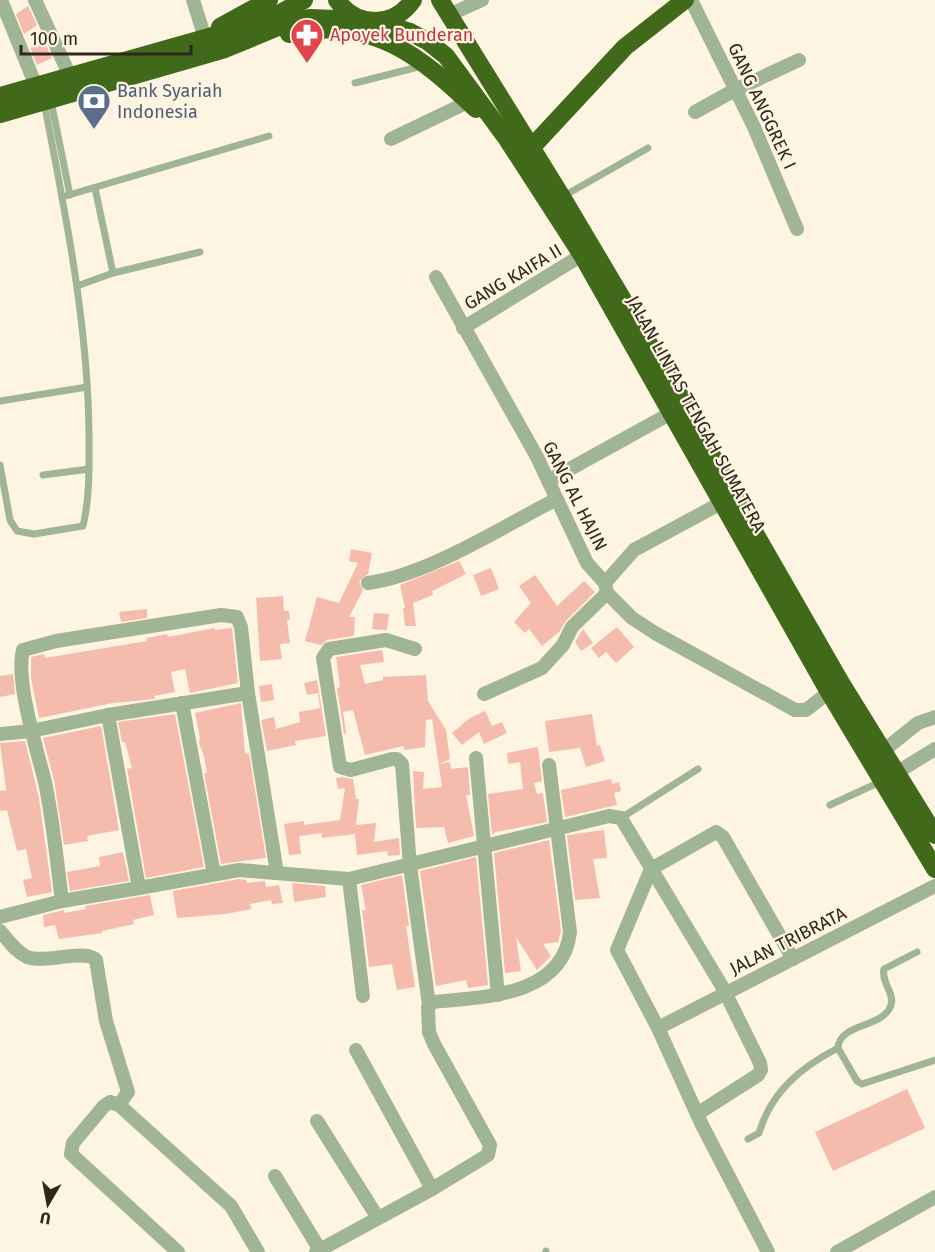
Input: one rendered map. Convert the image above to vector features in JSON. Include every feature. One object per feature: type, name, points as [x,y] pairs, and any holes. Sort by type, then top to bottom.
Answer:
[{"type":"highway","points":[[214,41],[222,25],[269,0]]},
{"type":"highway","points":[[0,114],[44,96],[214,41],[275,16],[304,0]]},
{"type":"highway","points":[[338,0],[348,13],[369,21]]},
{"type":"highway","points":[[0,96],[44,96],[70,76],[310,18],[369,21],[397,16],[413,0]]},
{"type":"highway","points":[[531,147],[625,47],[685,0]]},
{"type":"highway","name":"JALAN LINTAS TENGAH SUMATERA","points":[[444,7],[562,197],[683,401],[790,609]]},
{"type":"highway","name":"JALAN LINTAS TENGAH SUMATERA","points":[[369,21],[410,32],[427,41],[446,57],[507,139],[582,255],[673,412],[721,503],[883,751],[890,777],[935,869]]},
{"type":"highway","points":[[214,41],[304,31],[363,33],[396,44],[428,64],[507,139]]},
{"type":"highway","name":"JALAN LINTAS TENGAH SUMATERA","points":[[811,642],[829,692],[935,835]]},
{"type":"street","points":[[1,0],[44,96]]},
{"type":"street","points":[[35,0],[70,76]]},
{"type":"street","points":[[193,0],[214,41]]},
{"type":"street","points":[[444,7],[482,0]]},
{"type":"street","name":"GANG ANGGREK I","points":[[690,0],[754,127],[797,230]]},
{"type":"street","points":[[695,112],[799,60]]},
{"type":"street","points":[[392,139],[468,102]]},
{"type":"street","name":"GANG KAIFA II","points":[[463,328],[582,255]]},
{"type":"street","name":"GANG AL HAJIN","points":[[436,277],[463,328],[500,389],[587,562],[632,618],[795,710],[806,710],[829,692]]},
{"type":"street","points":[[548,481],[673,412]]},
{"type":"street","points":[[368,583],[388,580],[424,566],[555,500]]},
{"type":"street","points":[[484,694],[542,668],[563,645],[572,627],[606,588],[634,550],[721,503]]},
{"type":"street","points":[[62,901],[45,783],[31,731],[22,652],[25,648],[56,641],[221,615],[237,617],[241,627],[248,693],[278,873]]},
{"type":"street","points":[[275,1176],[318,1251],[432,1189],[488,1155],[490,1151],[490,1145],[429,1032],[429,1006],[410,866],[402,764],[397,759],[392,759],[351,770],[340,767],[324,671],[324,654],[329,649],[386,640],[416,649]]},
{"type":"street","points":[[0,734],[31,731],[108,715],[248,693]]},
{"type":"street","points":[[182,703],[214,874]]},
{"type":"street","points":[[108,715],[139,888]]},
{"type":"street","points":[[883,751],[918,723],[935,717]]},
{"type":"street","points":[[890,777],[935,749]]},
{"type":"street","points":[[476,758],[498,995]]},
{"type":"street","points":[[429,1006],[433,1002],[498,995],[525,988],[554,969],[567,950],[570,932],[555,831],[549,765]]},
{"type":"street","points":[[0,917],[62,901],[214,874],[256,869],[349,879],[555,831],[609,816],[621,818],[726,994],[761,1070],[697,1114]]},
{"type":"street","points":[[768,1252],[617,950],[648,864],[712,833],[719,832],[793,959]]},
{"type":"street","points":[[349,879],[363,996]]},
{"type":"street","name":"JALAN TRIBRATA","points":[[658,1028],[935,886]]},
{"type":"street","points":[[0,931],[26,956],[40,959],[87,955],[96,960],[106,1021],[128,1092],[119,1106]]},
{"type":"street","points":[[356,1050],[432,1189]]},
{"type":"street","points":[[178,1252],[71,1154],[73,1143],[110,1102],[119,1106],[231,1206],[258,1252]]},
{"type":"street","points":[[317,1121],[378,1218]]},
{"type":"street","points":[[837,1252],[935,1197]]},
{"type":"lane","points":[[355,83],[428,64]]},
{"type":"lane","points":[[0,465],[13,527],[24,533],[34,534],[83,526],[88,469],[87,387],[66,196],[44,96]]},
{"type":"lane","points":[[66,196],[269,136]]},
{"type":"lane","points":[[562,197],[648,148]]},
{"type":"lane","points":[[95,188],[113,273]]},
{"type":"lane","points":[[77,286],[113,273],[200,252]]},
{"type":"lane","points":[[0,401],[87,387]]},
{"type":"lane","points":[[43,475],[88,469]]},
{"type":"lane","points":[[621,818],[698,769]]},
{"type":"lane","points":[[830,805],[890,777]]},
{"type":"lane","points":[[918,951],[884,969],[884,984],[891,998],[891,1007],[885,1015],[844,1035],[838,1042],[838,1048],[857,1082],[862,1084],[935,1060]]},
{"type":"lane","points":[[748,1139],[759,1133],[764,1115],[779,1091],[815,1060],[838,1048]]},
{"type":"building","points":[[28,6],[37,25],[24,34],[16,14]]},
{"type":"building","points":[[44,41],[52,58],[37,65],[30,48]]},
{"type":"building","points":[[351,549],[372,553],[368,574],[359,581],[363,590],[349,617],[355,617],[354,636],[327,640],[321,645],[305,641],[317,597],[339,603],[358,563],[349,561]]},
{"type":"building","points":[[459,561],[466,574],[432,591],[433,595],[413,603],[416,626],[405,626],[403,608],[405,608],[400,585]]},
{"type":"building","points":[[491,568],[499,589],[481,596],[473,575]]},
{"type":"building","points":[[535,575],[557,606],[584,581],[595,592],[566,621],[559,632],[542,646],[529,629],[525,633],[514,622],[531,603],[519,586]]},
{"type":"building","points":[[283,596],[284,611],[289,611],[290,620],[287,620],[290,643],[280,644],[282,659],[260,661],[256,598]]},
{"type":"building","points":[[147,609],[147,618],[121,622],[119,612]]},
{"type":"building","points":[[374,613],[389,614],[387,630],[372,629]]},
{"type":"building","points":[[617,627],[634,647],[616,663],[606,652],[599,658],[591,648]]},
{"type":"building","points":[[215,628],[215,630],[232,628],[238,683],[190,693],[185,669],[171,672],[175,692],[154,696],[155,699],[113,703],[39,718],[31,678],[31,657],[44,654],[45,658],[147,641],[146,638],[167,634],[168,637]]},
{"type":"building","points":[[583,629],[593,643],[581,651],[575,642]]},
{"type":"building","points":[[382,650],[384,662],[360,665],[365,684],[383,680],[383,677],[426,675],[428,701],[446,730],[450,759],[439,764],[450,762],[451,769],[468,767],[470,795],[466,795],[474,836],[448,843],[444,827],[416,828],[413,771],[424,772],[423,789],[442,787],[432,719],[426,720],[425,747],[405,750],[403,746],[365,755],[353,710],[343,712],[346,733],[344,734],[337,688],[340,687],[336,657]]},
{"type":"building","points":[[13,674],[15,694],[0,697],[0,676]]},
{"type":"building","points":[[317,680],[326,736],[295,741],[296,745],[267,751],[261,720],[274,717],[276,729],[300,722],[299,712],[320,708],[318,693],[307,695],[304,683]]},
{"type":"building","points":[[272,684],[274,700],[261,702],[259,686]]},
{"type":"building","points":[[241,703],[245,754],[249,753],[266,858],[221,864],[195,713]]},
{"type":"building","points":[[485,711],[492,726],[502,722],[507,733],[484,744],[479,732],[462,745],[452,733],[470,718]]},
{"type":"building","points":[[175,714],[204,867],[146,878],[127,769],[132,768],[125,742],[122,742],[118,722]]},
{"type":"building","points":[[592,714],[597,746],[600,745],[605,761],[586,767],[580,748],[549,752],[545,721]]},
{"type":"building","points":[[101,726],[119,830],[87,836],[88,841],[64,845],[54,780],[43,738]]},
{"type":"building","points":[[25,741],[39,798],[52,892],[27,897],[23,880],[32,878],[26,849],[17,851],[7,810],[0,811],[0,791],[6,790],[0,743]]},
{"type":"building","points":[[538,747],[542,781],[534,783],[537,794],[543,793],[547,822],[496,832],[492,835],[488,794],[523,789],[520,762],[508,764],[507,753]]},
{"type":"building","points":[[336,778],[353,779],[356,799],[359,799],[356,825],[376,823],[374,842],[399,838],[400,855],[388,856],[387,851],[357,855],[355,834],[322,838],[322,833],[299,836],[301,854],[289,855],[284,824],[304,821],[304,825],[340,820],[345,788],[338,789]]},
{"type":"building","points":[[611,779],[612,784],[619,782],[621,791],[614,793],[617,805],[565,817],[561,790]]},
{"type":"building","points":[[604,830],[607,858],[593,859],[600,898],[575,900],[567,835]]},
{"type":"building","points":[[549,840],[561,931],[558,942],[543,944],[551,956],[537,970],[516,937],[521,971],[505,973],[494,853]]},
{"type":"building","points":[[123,852],[129,881],[70,891],[67,872],[100,866],[99,857]]},
{"type":"building","points":[[476,857],[488,985],[468,988],[466,980],[436,986],[420,871]]},
{"type":"building","points":[[402,875],[409,926],[406,926],[415,987],[397,990],[392,964],[369,967],[362,910],[366,910],[361,885]]},
{"type":"building","points":[[239,879],[246,880],[247,883],[265,881],[266,887],[279,885],[283,903],[272,904],[271,900],[250,904],[251,909],[226,914],[177,918],[173,891]]},
{"type":"building","points":[[292,883],[325,886],[326,897],[294,902]]},
{"type":"building","points":[[150,895],[154,915],[133,920],[134,924],[102,931],[102,933],[59,939],[55,925],[44,927],[43,915],[64,910],[64,913],[86,909],[85,906]]},
{"type":"building","points":[[907,1089],[925,1128],[833,1171],[815,1132]]},
{"type":"place","name":"Apoyek Bunderan","points":[[307,64]]},
{"type":"place","name":"Bank Syariah Indonesia","points":[[94,130]]}]
